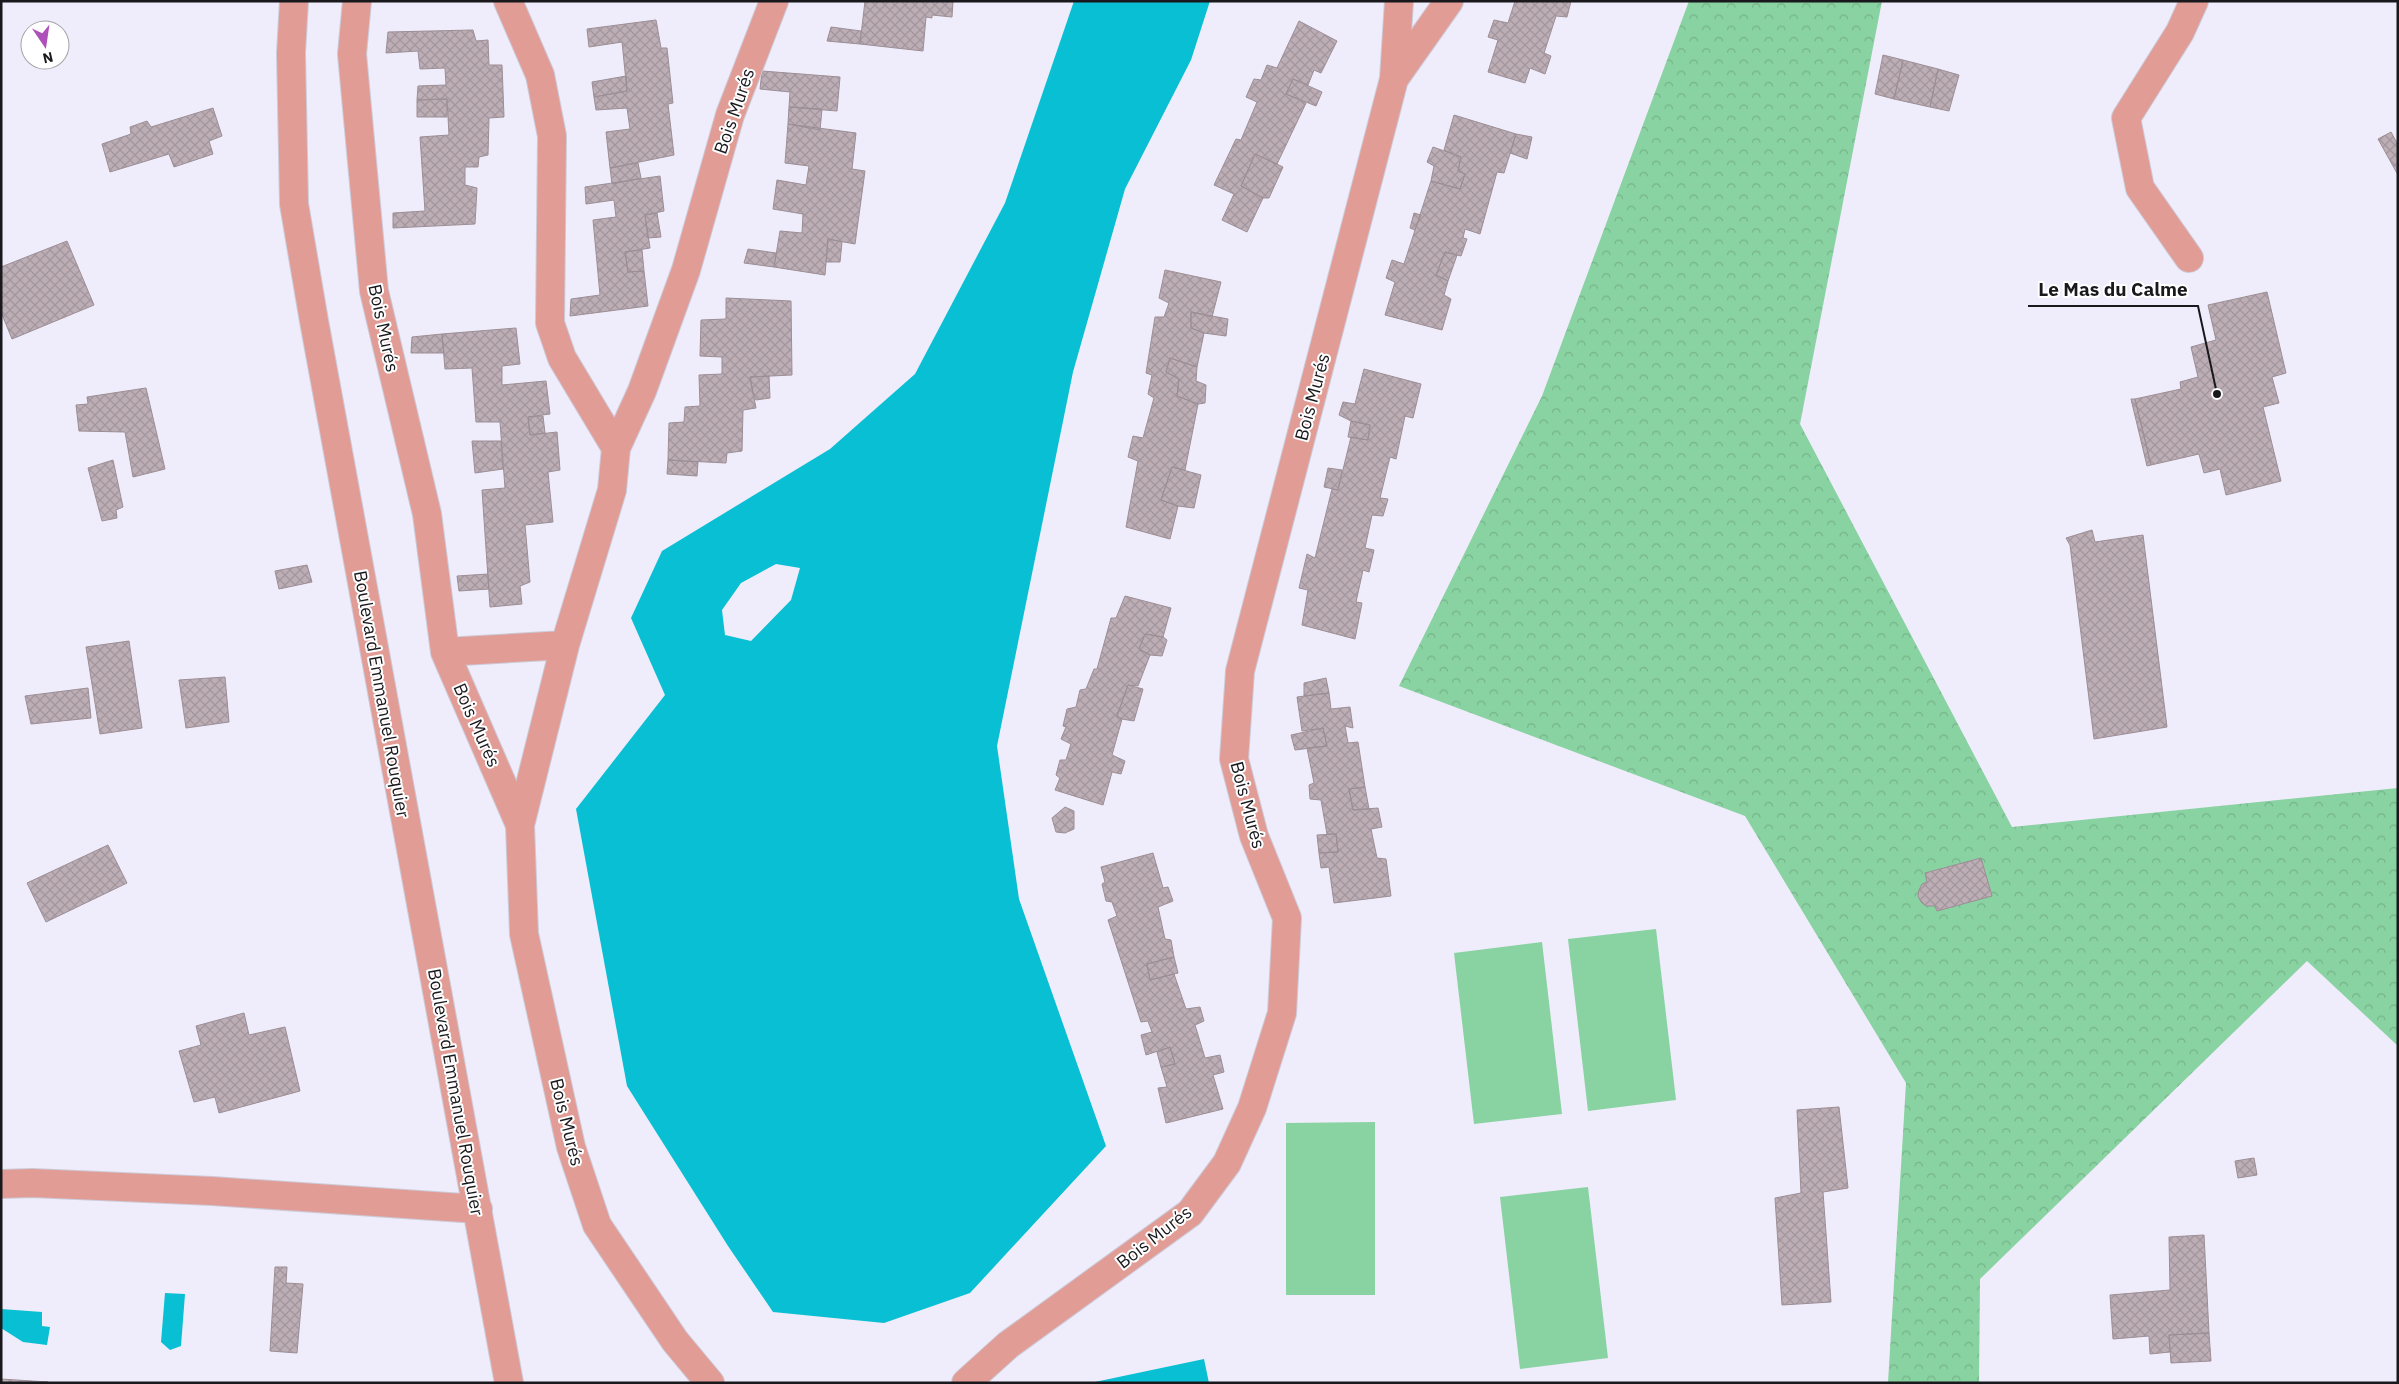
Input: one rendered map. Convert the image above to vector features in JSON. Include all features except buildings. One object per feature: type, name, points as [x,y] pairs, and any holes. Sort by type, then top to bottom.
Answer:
[{"type":"street","name":"Boulevard Emmanuel Rouquier","points":[[294,1],[290,53],[294,204],[315,331],[509,1383]]},
{"type":"street","name":"Bois Murés","points":[[357,1],[352,54],[374,291],[427,514],[445,652],[520,825]]},
{"type":"street","points":[[508,1],[540,74],[552,136],[550,323],[562,358],[616,448]]},
{"type":"street","name":"Bois Murés","points":[[710,1383],[675,1341],[597,1225],[582,1181],[571,1146],[524,934],[520,825],[565,645],[612,490],[616,448],[642,391],[686,270],[730,115],[774,1]]},
{"type":"street","name":"Bois Murés","points":[[966,1383],[1008,1345],[1190,1213],[1227,1163],[1252,1108],[1282,1013],[1287,918],[1254,836],[1234,759],[1240,671],[1394,79],[1399,1]]},
{"type":"street","name":"Bois Murés","points":[[1394,79],[1449,1]]},
{"type":"street","points":[[2189,258],[2140,188],[2126,118],[2180,32],[2194,1]]},
{"type":"street","points":[[445,652],[565,645]]},
{"type":"street","points":[[1,1184],[32,1183],[212,1191],[478,1209]]},
{"type":"green space","points":[[1689,1],[1882,1],[1800,424],[2012,827],[2398,788],[2398,1046],[2307,961],[1980,1279],[1979,1383],[1888,1383],[1906,1083],[1745,816],[1399,686],[1542,396]]},
{"type":"green space","points":[[1656,929],[1676,1100],[1588,1111],[1568,939]]},
{"type":"green space","points":[[1542,942],[1562,1114],[1474,1124],[1454,953]]},
{"type":"green space","points":[[1375,1122],[1375,1295],[1286,1295],[1286,1123]]},
{"type":"green space","points":[[1588,1187],[1608,1358],[1520,1369],[1500,1197]]},
{"type":"water","points":[[1074,1],[1210,1],[1191,60],[1125,189],[1073,372],[997,746],[1019,899],[1106,1146],[970,1293],[884,1323],[773,1312],[728,1246],[627,1086],[576,809],[665,695],[631,618],[662,551],[830,449],[915,374],[1005,203]],"holes":[[[776,564],[800,568],[791,600],[751,641],[725,635],[722,610],[741,583]]]},
{"type":"water","points":[[165,1293],[185,1294],[181,1346],[170,1350],[161,1342]]},
{"type":"water","points":[[1,1309],[42,1312],[42,1326],[50,1327],[47,1345],[23,1342],[1,1328]]},
{"type":"water","points":[[1204,1359],[1209,1383],[1090,1383]]},
{"type":"place","name":"Le Mas du Calme","points":[[2217,394]]}]
